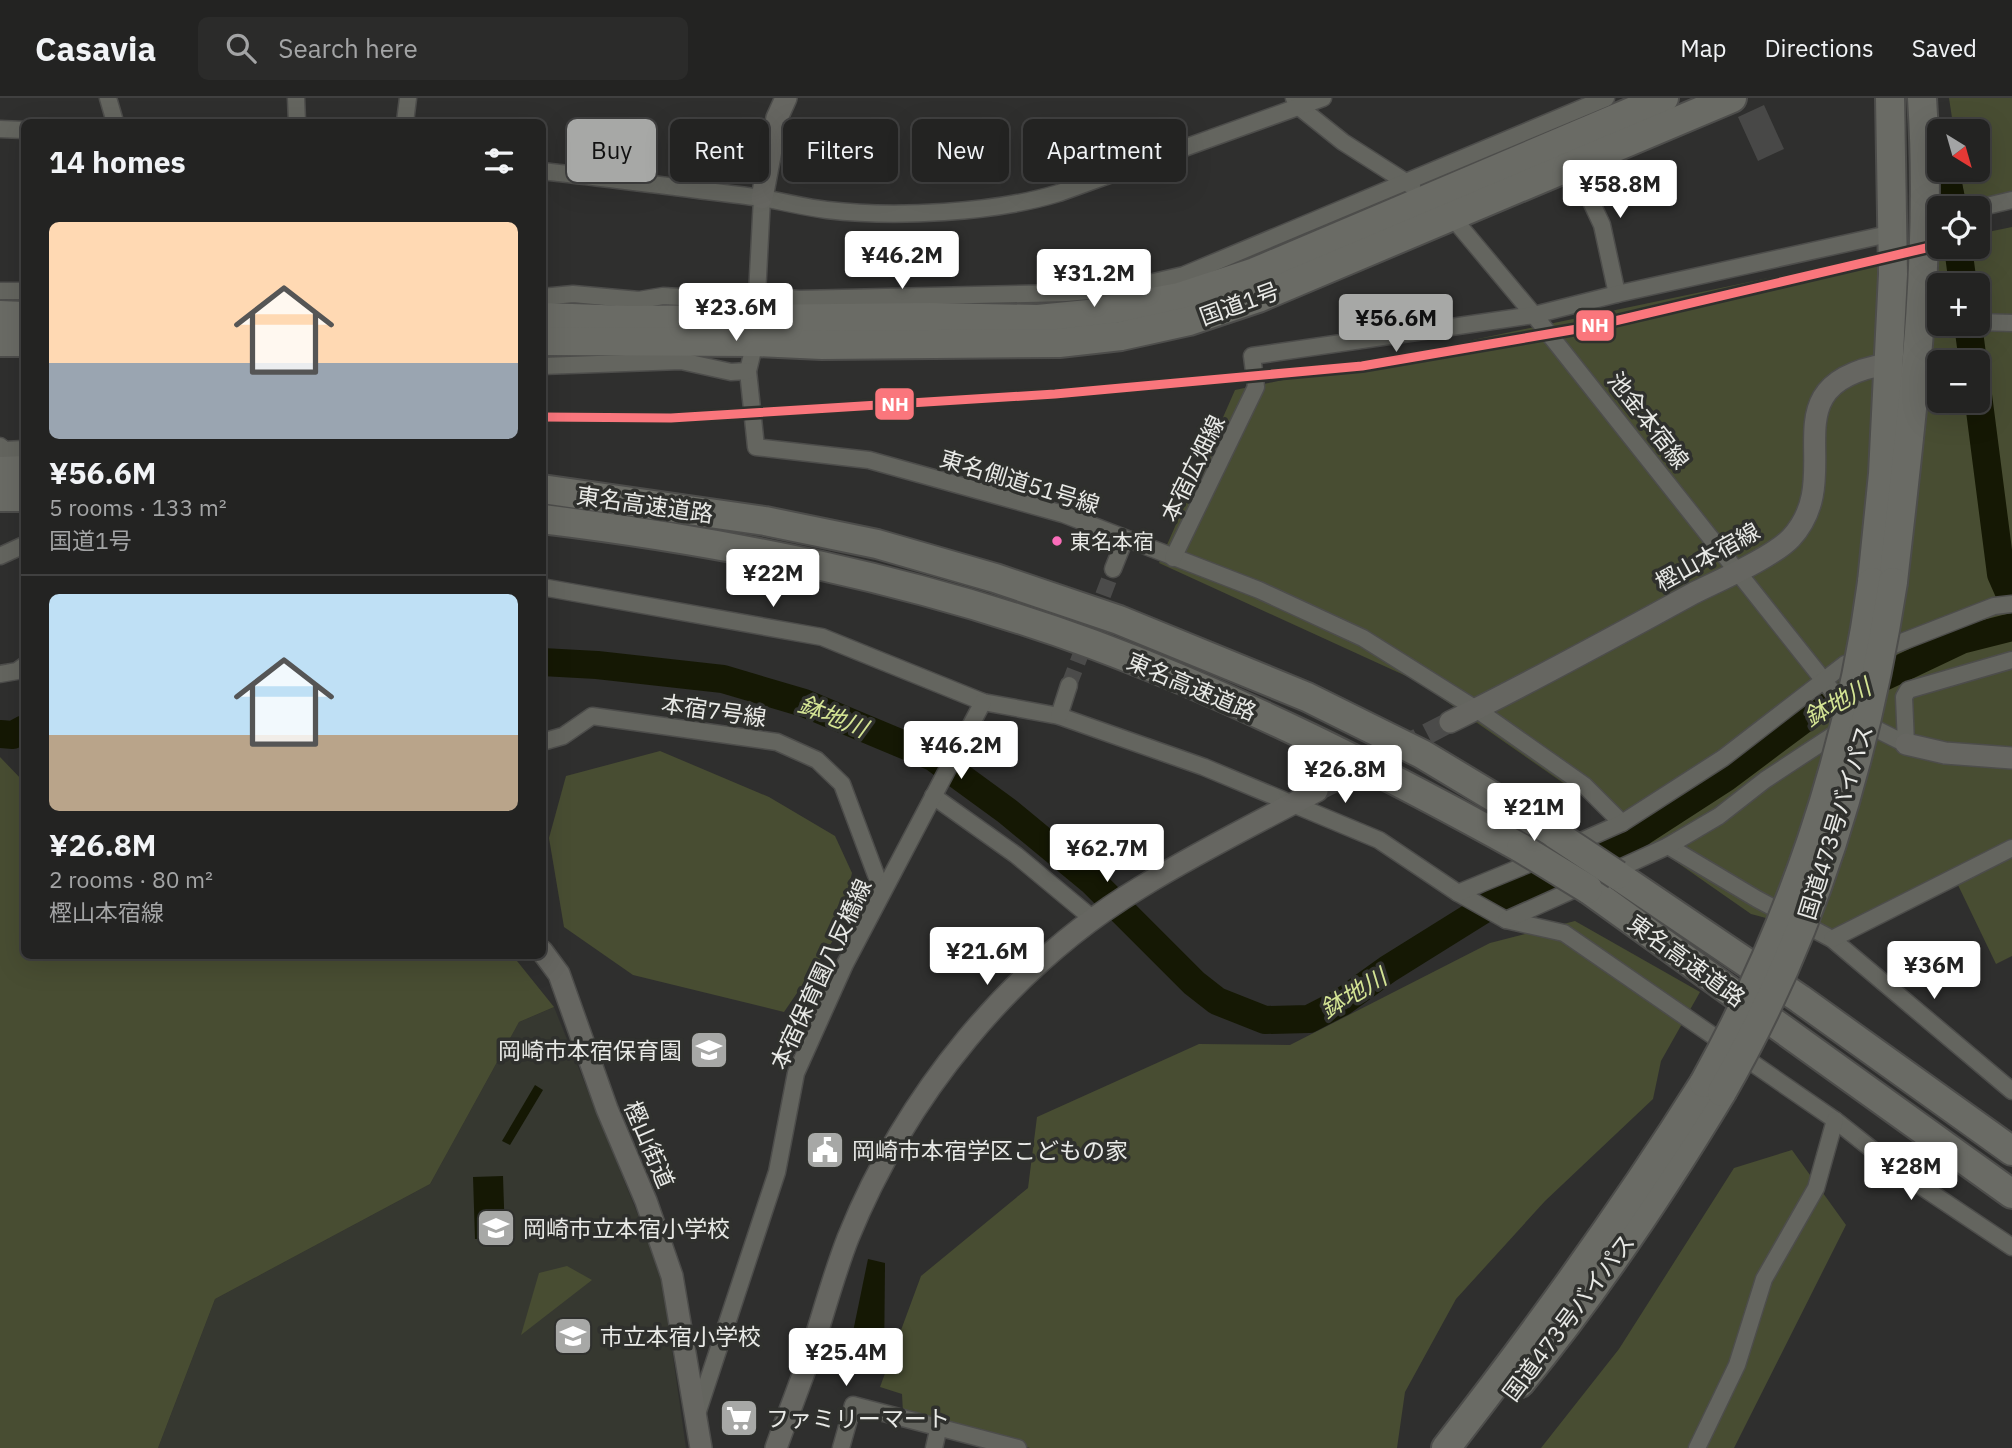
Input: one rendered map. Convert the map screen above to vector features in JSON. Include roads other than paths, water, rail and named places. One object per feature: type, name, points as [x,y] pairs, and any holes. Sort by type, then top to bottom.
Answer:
[{"type":"highway","name":"国道1号","points":[[546,317],[1038,319],[1179,297],[1255,272],[1430,197],[1614,105],[1664,98]]},
{"type":"highway","name":"国道1号","points":[[546,341],[756,319],[821,345],[1059,343],[1121,336],[1189,321],[1258,298],[1732,98]]},
{"type":"highway","name":"国道473号バイパス","points":[[1447,1448],[1526,1346],[1655,1162],[1757,1032],[1791,957],[1840,821],[1864,738],[1880,666],[1883,474],[1893,274],[1890,98]]},
{"type":"highway","name":"国道473号バイパス","points":[[1922,98],[1931,196]]},
{"type":"highway","points":[[0,315],[21,316]]},
{"type":"highway","name":"国道473号バイパス","points":[[1882,582],[1927,336]]},
{"type":"highway","points":[[0,342],[21,342]]},
{"type":"highway","points":[[0,471],[21,470]]},
{"type":"highway","name":"東名高速道路","points":[[546,490],[777,524],[877,544],[995,578],[1119,620],[1307,697],[1422,754],[1555,834],[1800,999],[2012,1151]]},
{"type":"highway","points":[[0,497],[21,496]]},
{"type":"highway","name":"東名高速道路","points":[[546,519],[644,531],[735,546],[867,575],[981,607],[1092,644],[1312,738],[1521,848],[1588,890],[2012,1194]]},
{"type":"highway","name":"国道473号バイパス","points":[[1466,1448],[1552,1345],[1671,1177],[1714,1088]]},
{"type":"street","points":[[108,98],[114,119]]},
{"type":"street","points":[[296,98],[297,119]]},
{"type":"street","points":[[405,119],[408,98]]},
{"type":"street","points":[[546,366],[681,361],[731,372],[748,371],[756,319],[762,198],[777,118],[786,98]]},
{"type":"street","points":[[546,171],[762,198],[827,210],[882,213],[992,208],[1030,202],[1296,102],[1323,98]]},
{"type":"street","name":"池金本宿線","points":[[1296,102],[1343,142],[1430,197],[1451,215],[1534,315],[1821,680],[1844,706],[1896,741],[1906,744]]},
{"type":"street","points":[[546,296],[639,300],[663,296],[697,298],[756,319],[799,299],[1066,293],[1132,287],[1184,275],[1405,181],[1614,105]]},
{"type":"street","points":[[0,129],[21,130]]},
{"type":"street","points":[[1573,163],[1602,225],[1617,294]]},
{"type":"street","points":[[1990,205],[2012,200]]},
{"type":"street","points":[[1534,315],[1893,233]]},
{"type":"street","points":[[1184,275],[1215,285]]},
{"type":"street","points":[[0,291],[21,291]]},
{"type":"street","points":[[897,317],[928,296]]},
{"type":"street","name":"本宿広畑線","points":[[1173,558],[1256,387],[1252,356],[1534,315]]},
{"type":"street","points":[[1990,322],[2012,323]]},
{"type":"street","name":"樫山本宿線","points":[[1450,722],[1737,571],[1791,539],[1804,518],[1814,489],[1816,410],[1828,390],[1845,375],[1887,364]]},
{"type":"street","name":"東名側道51号線","points":[[748,371],[756,447],[869,460],[1063,514],[1259,590],[1363,638],[1476,709],[1584,785],[1622,823]]},
{"type":"street","points":[[0,446],[4,450],[21,449]]},
{"type":"street","points":[[1113,569],[1125,539]]},
{"type":"street","points":[[0,556],[21,546]]},
{"type":"street","points":[[546,588],[822,637],[983,702],[1059,716],[1204,767],[1379,840],[1458,893],[1506,920],[1564,933],[1835,1121],[1903,1174],[2012,1248]]},
{"type":"street","points":[[1458,893],[1518,870],[1622,823],[1723,758],[1845,664],[1994,606],[2012,604]]},
{"type":"street","points":[[2012,660],[1908,690],[1904,697],[1906,744],[1945,753],[2012,758]]},
{"type":"street","points":[[0,674],[21,668]]},
{"type":"street","points":[[1059,716],[1069,685]]},
{"type":"street","name":"本宿保育園八反橋線","points":[[696,1420],[777,1172],[796,1073],[845,964],[983,702]]},
{"type":"street","name":"本宿7号線","points":[[546,741],[563,736],[592,716],[777,742],[817,760],[842,784],[882,891]]},
{"type":"street","points":[[1506,920],[1668,846],[1719,816],[1812,747],[1860,718]]},
{"type":"street","points":[[776,1448],[848,1239],[879,1172],[919,1103],[1009,993],[1049,954],[1140,887],[1317,791]]},
{"type":"street","points":[[933,796],[1096,917]]},
{"type":"street","points":[[1668,846],[1757,900],[1832,939],[2012,1090]]},
{"type":"street","points":[[1832,939],[2012,848]]},
{"type":"street","name":"樫山街道","points":[[546,956],[559,974],[607,1109],[646,1201],[672,1276],[701,1448]]},
{"type":"street","points":[[1697,1448],[1737,1365],[1764,1279],[1816,1188],[1835,1121]]},
{"type":"street","points":[[841,1448],[853,1405],[1018,1448]]},
{"type":"street","points":[[934,1448],[939,1426]]},
{"type":"waterway","points":[[1948,182],[1950,196]]},
{"type":"waterway","points":[[1960,259],[1961,273]]},
{"type":"waterway","points":[[1970,336],[1971,350]]},
{"type":"waterway","points":[[1980,413],[2001,574],[2012,599]]},
{"type":"waterway","name":"鉢地川","points":[[546,662],[723,679],[804,703],[933,757],[1007,811],[1093,882],[1194,983],[1217,1001],[1265,1020],[1309,1019],[1342,1002],[1388,969],[1513,891],[1577,870],[1640,833],[1725,778],[1820,707],[1961,640],[2012,627]]},
{"type":"waterway","name":"鉢地川","points":[[0,734],[13,735],[21,731]]},
{"type":"tunnel","points":[[1069,685],[1113,569]]},
{"type":"tunnel","points":[[1317,791],[1450,722]]},
{"type":"place","name":"東名本宿","points":[[1057,541]]},
{"type":"place","name":"岡崎市本宿保育園","points":[[709,1050]]},
{"type":"place","name":"岡崎市本宿学区こどもの家","points":[[825,1150]]},
{"type":"place","name":"岡崎市立本宿小学校","points":[[496,1228]]},
{"type":"place","name":"市立本宿小学校","points":[[573,1336]]},
{"type":"place","name":"ファミリーマート","points":[[739,1418]]}]
